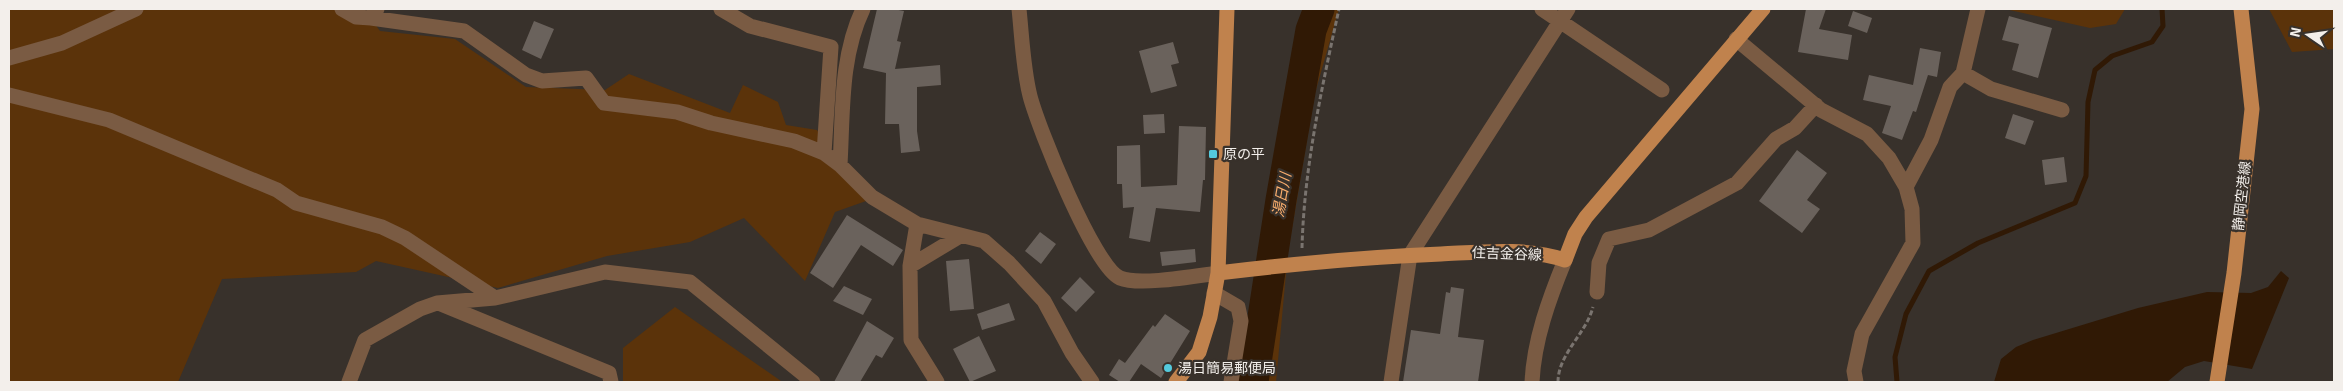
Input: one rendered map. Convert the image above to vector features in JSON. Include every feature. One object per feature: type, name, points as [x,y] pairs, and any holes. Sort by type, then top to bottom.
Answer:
[{"type":"main road","points":[[1176,382],[1199,352],[1210,317],[1218,273],[1227,9]]},
{"type":"main road","points":[[1565,260],[1575,234],[1586,217],[1763,9]]},
{"type":"main road","name":"静岡空港線","points":[[2217,382],[2234,273],[2252,109],[2241,9]]},
{"type":"main road","name":"住吉金谷線","points":[[1218,273],[1294,264],[1410,255],[1504,251],[1542,254],[1565,260]]},
{"type":"street","points":[[9,58],[62,43],[136,9]]},
{"type":"street","points":[[342,9],[356,17],[374,13],[464,31],[526,75],[542,81],[586,78],[604,103],[677,112],[711,123],[794,141],[824,153],[840,165],[872,197],[917,224],[984,241],[1009,263],[1044,301],[1072,353],[1092,382]]},
{"type":"street","points":[[721,9],[750,26],[831,47],[824,153]]},
{"type":"street","points":[[840,165],[844,86],[853,30],[863,9]]},
{"type":"street","points":[[1019,9],[1026,71],[1033,107],[1085,232],[1107,268],[1119,278],[1133,282],[1218,273]]},
{"type":"street","points":[[1542,9],[1564,15],[1662,90]]},
{"type":"street","points":[[1906,187],[1931,140],[1950,87],[1964,73],[1978,9]]},
{"type":"street","points":[[1392,382],[1410,255],[1564,15]]},
{"type":"street","points":[[1736,39],[1816,105],[1866,134],[1890,158],[1906,187],[1912,209],[1913,243],[1862,334],[1854,371],[1856,382]]},
{"type":"street","points":[[1964,73],[1991,89],[2062,110]]},
{"type":"street","points":[[9,95],[109,120],[276,190],[296,203],[382,227],[405,238],[494,298]]},
{"type":"street","points":[[1597,292],[1599,263],[1609,238],[1649,230],[1738,183],[1776,139],[1795,128],[1816,105]]},
{"type":"street","points":[[917,224],[910,266],[911,340],[937,382]]},
{"type":"street","points":[[910,266],[960,236]]},
{"type":"street","points":[[1532,382],[1533,365],[1546,306],[1565,260]]},
{"type":"street","points":[[349,382],[365,340],[420,308],[437,303],[494,298],[605,272],[690,282],[813,382]]},
{"type":"street","points":[[1214,293],[1238,308],[1241,321],[1231,382]]},
{"type":"street","points":[[437,303],[609,373],[611,382]]},
{"type":"path","points":[[1294,264],[1307,174],[1326,69],[1340,9]]},
{"type":"path","points":[[1558,382],[1558,372],[1590,317],[1597,292]]},
{"type":"shaded area","points":[[9,9],[364,9],[380,31],[455,39],[526,87],[605,90],[629,74],[730,113],[743,85],[778,102],[786,125],[817,130],[866,201],[835,212],[805,281],[744,218],[690,242],[607,256],[498,288],[376,261],[356,272],[222,279],[178,382],[9,382]]},
{"type":"shaded area","points":[[1307,9],[1339,9],[1315,93],[1288,252],[1276,382],[1241,382],[1252,310],[1268,230],[1276,153],[1298,34]]},
{"type":"shaded area","points":[[2005,9],[2125,9],[2116,24],[2090,28]]},
{"type":"shaded area","points":[[2269,9],[2334,9],[2334,49],[2292,52]]},
{"type":"shaded area","points":[[2281,271],[2289,278],[2252,369],[2204,361],[2185,367],[2167,382],[1994,382],[2001,359],[2016,347],[2033,340],[2138,308],[2207,292],[2251,293],[2268,287]]},
{"type":"shaded area","points":[[675,307],[781,381],[623,382],[623,348]]},
{"type":"building","points":[[877,9],[904,11],[897,41],[901,42],[895,69],[940,65],[941,85],[917,87],[917,131],[920,151],[901,153],[899,124],[885,124],[886,73],[863,68]]},
{"type":"building","points":[[1806,9],[1826,9],[1819,29],[1852,35],[1848,60],[1798,52]]},
{"type":"building","points":[[1853,11],[1872,18],[1867,33],[1848,26]]},
{"type":"building","points":[[2009,16],[2052,28],[2038,78],[2012,70],[2019,44],[2002,40]]},
{"type":"building","points":[[534,21],[554,29],[541,59],[522,50]]},
{"type":"building","points":[[1173,42],[1179,63],[1171,65],[1177,86],[1151,93],[1139,51]]},
{"type":"building","points":[[1920,48],[1941,52],[1937,77],[1928,75],[1916,112],[1913,111],[1902,140],[1882,133],[1891,106],[1863,100],[1869,75],[1913,85]]},
{"type":"building","points":[[1164,114],[1165,133],[1144,134],[1143,115]]},
{"type":"building","points":[[2013,114],[2034,121],[2025,145],[2005,138]]},
{"type":"building","points":[[1179,126],[1206,127],[1205,180],[1203,180],[1200,212],[1156,208],[1150,242],[1129,238],[1134,207],[1123,208],[1122,184],[1117,184],[1117,146],[1140,145],[1141,187],[1177,185]]},
{"type":"building","points":[[1797,150],[1827,173],[1807,200],[1820,209],[1802,233],[1759,201]]},
{"type":"building","points":[[2064,157],[2067,182],[2045,185],[2042,160]]},
{"type":"building","points":[[847,215],[903,250],[893,266],[861,245],[833,288],[810,273]]},
{"type":"building","points":[[1040,232],[1056,244],[1041,264],[1025,251]]},
{"type":"building","points":[[1195,249],[1196,262],[1162,266],[1160,252]]},
{"type":"building","points":[[969,259],[974,309],[950,311],[946,261]]},
{"type":"building","points":[[1080,277],[1095,292],[1076,312],[1061,298]]},
{"type":"building","points":[[844,286],[872,299],[863,315],[833,301]]},
{"type":"building","points":[[1451,287],[1464,289],[1458,337],[1484,340],[1478,382],[1403,382],[1411,330],[1440,334],[1446,292],[1450,293]]},
{"type":"building","points":[[1009,303],[1015,320],[982,330],[977,314]]},
{"type":"building","points":[[1165,314],[1190,331],[1161,378],[1141,364],[1129,382],[1120,382],[1109,375],[1119,359],[1125,363],[1153,325],[1155,327]]},
{"type":"building","points":[[867,321],[894,338],[882,358],[876,355],[860,382],[834,382]]},
{"type":"building","points":[[979,336],[996,371],[970,382],[953,349]]},
{"type":"waterway","name":"湯日川","points":[[1253,382],[1281,200],[1311,30],[1319,9]]},
{"type":"waterway","points":[[1897,382],[1895,357],[1906,314],[1929,271],[1978,243],[2075,203],[2086,176],[2088,102],[2095,70],[2112,56],[2152,42],[2163,26],[2162,9]]},
{"type":"place","name":"原の平","points":[[1213,154]]},
{"type":"place","name":"湯日簡易郵便局","points":[[1168,368]]}]
